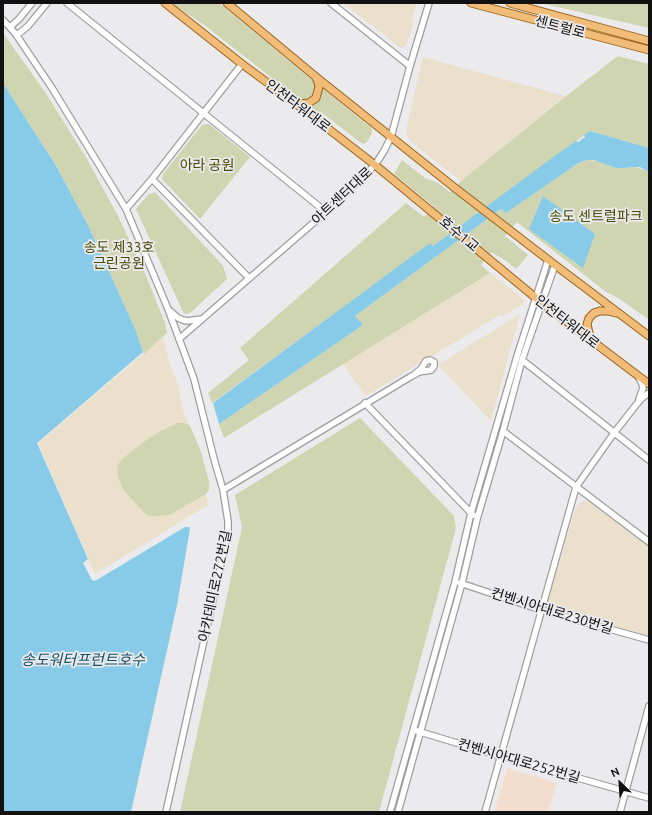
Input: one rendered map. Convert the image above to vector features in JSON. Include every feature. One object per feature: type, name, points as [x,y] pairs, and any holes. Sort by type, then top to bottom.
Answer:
[{"type":"main road","name":"인천타워대로","points":[[165,3],[242,64],[375,165],[431,211]]},
{"type":"main road","points":[[226,3],[454,188],[649,336]]},
{"type":"main road","name":"센트럴로","points":[[471,3],[649,50]]},
{"type":"main road","name":"센트럴로","points":[[510,3],[649,41]]},
{"type":"main road","points":[[295,104],[309,103],[316,98],[319,87],[316,77]]},
{"type":"main road","name":"호수1교","points":[[431,211],[487,257]]},
{"type":"main road","name":"인천타워대로","points":[[487,257],[542,303],[649,384]]},
{"type":"main road","points":[[596,344],[588,329],[588,321],[591,316],[600,310],[620,314]]},
{"type":"street","points":[[10,28],[32,3]]},
{"type":"street","points":[[17,35],[28,26],[47,3]]},
{"type":"street","points":[[67,3],[326,212]]},
{"type":"street","points":[[331,3],[410,66]]},
{"type":"street","name":"아트센터대로","points":[[179,339],[326,212],[375,165],[391,137],[429,3]]},
{"type":"street","name":"아카데미로272번길","points":[[3,20],[17,35],[52,88],[126,209],[168,309],[194,379],[223,490],[228,521],[228,532],[166,812]]},
{"type":"street","points":[[126,209],[152,179],[242,64]]},
{"type":"street","points":[[152,179],[249,278]]},
{"type":"street","points":[[390,812],[455,582],[471,513],[518,353],[548,260]]},
{"type":"street","points":[[398,812],[462,583],[477,519],[522,360],[555,265]]},
{"type":"street","points":[[168,309],[178,318],[183,320],[187,321],[201,319]]},
{"type":"street","points":[[522,360],[649,460]]},
{"type":"street","points":[[223,490],[416,373]]},
{"type":"street","points":[[635,373],[643,387],[641,396],[636,405]]},
{"type":"street","points":[[484,812],[576,487],[614,433],[642,398],[649,393]]},
{"type":"street","points":[[365,403],[477,519]]},
{"type":"street","points":[[503,431],[649,542]]},
{"type":"street","name":"컨벤시아대로230번길","points":[[455,582],[462,583],[541,610],[649,640]]},
{"type":"street","points":[[620,812],[649,706]]},
{"type":"street","name":"컨벤시아대로252번길","points":[[413,730],[649,798]]},
{"type":"shaded area","points":[[343,3],[417,3],[413,15],[413,25],[406,46],[400,48]]},
{"type":"shaded area","points":[[423,57],[565,96],[461,181],[411,142],[406,133]]},
{"type":"shaded area","points":[[490,273],[520,296],[524,300],[523,304],[503,316],[500,315],[366,396],[343,364]]},
{"type":"shaded area","points":[[520,314],[491,421],[438,365]]},
{"type":"shaded area","points":[[163,337],[169,361],[179,388],[183,410],[201,452],[209,485],[209,490],[206,494],[208,505],[95,574],[38,443]]},
{"type":"shaded area","points":[[586,501],[649,546],[649,636],[551,609],[548,606],[548,600],[576,507],[580,503]]},
{"type":"shaded area","points":[[507,768],[557,783],[548,812],[494,812]]},
{"type":"green space","points":[[171,3],[219,3],[313,81],[316,86],[314,94],[308,100],[300,100],[203,24]]},
{"type":"green space","points":[[540,3],[649,3],[649,28]]},
{"type":"green space","name":"송도 제33호 근린공원","points":[[3,33],[45,92],[87,159],[118,216],[144,271],[165,323],[167,333],[144,354],[136,331],[88,225],[55,164],[3,83]]},
{"type":"green space","points":[[618,56],[649,64],[649,148],[590,131],[433,246],[430,244],[212,403],[208,393],[249,360],[240,348],[406,203],[424,217],[434,207],[394,174],[402,160],[425,178],[438,183],[450,192],[461,181],[566,96]]},
{"type":"green space","points":[[322,88],[372,129],[372,133],[367,142],[363,144],[361,143],[321,112],[317,112],[306,107]]},
{"type":"green space","name":"아라 공원","points":[[209,124],[250,157],[200,219],[162,179],[163,174],[202,125]]},
{"type":"green space","name":"송도 센트럴파크","points":[[586,160],[598,161],[616,168],[636,167],[649,172],[649,320],[620,299],[606,292],[517,222],[505,236],[528,255],[516,269],[505,260],[491,252],[481,265],[490,273],[224,438],[219,424],[363,325],[355,316],[501,209],[506,213],[574,166]]},
{"type":"green space","points":[[155,192],[223,266],[227,279],[190,313],[184,314],[136,209],[148,195]]},
{"type":"green space","points":[[360,418],[454,516],[456,528],[379,812],[180,812],[242,527],[235,495]]},
{"type":"green space","points":[[178,423],[184,423],[189,425],[191,428],[201,452],[209,482],[209,490],[206,494],[169,515],[149,516],[125,492],[118,478],[117,468],[122,459],[141,444],[152,436]]},
{"type":"water","name":"송도워터프런트호수","points":[[3,83],[55,164],[88,225],[136,331],[143,352],[37,443],[88,559],[83,563],[92,580],[95,581],[185,527],[189,527],[190,529],[177,605],[131,812],[3,812]]},
{"type":"water","points":[[590,131],[649,148],[649,172],[640,167],[616,168],[594,160],[586,160],[577,164],[506,213],[501,209],[355,316],[363,325],[219,424],[213,403],[430,243],[433,246],[556,155],[576,141],[578,142],[585,137],[584,135]]},
{"type":"water","points":[[543,196],[595,234],[583,268],[529,229]]}]
